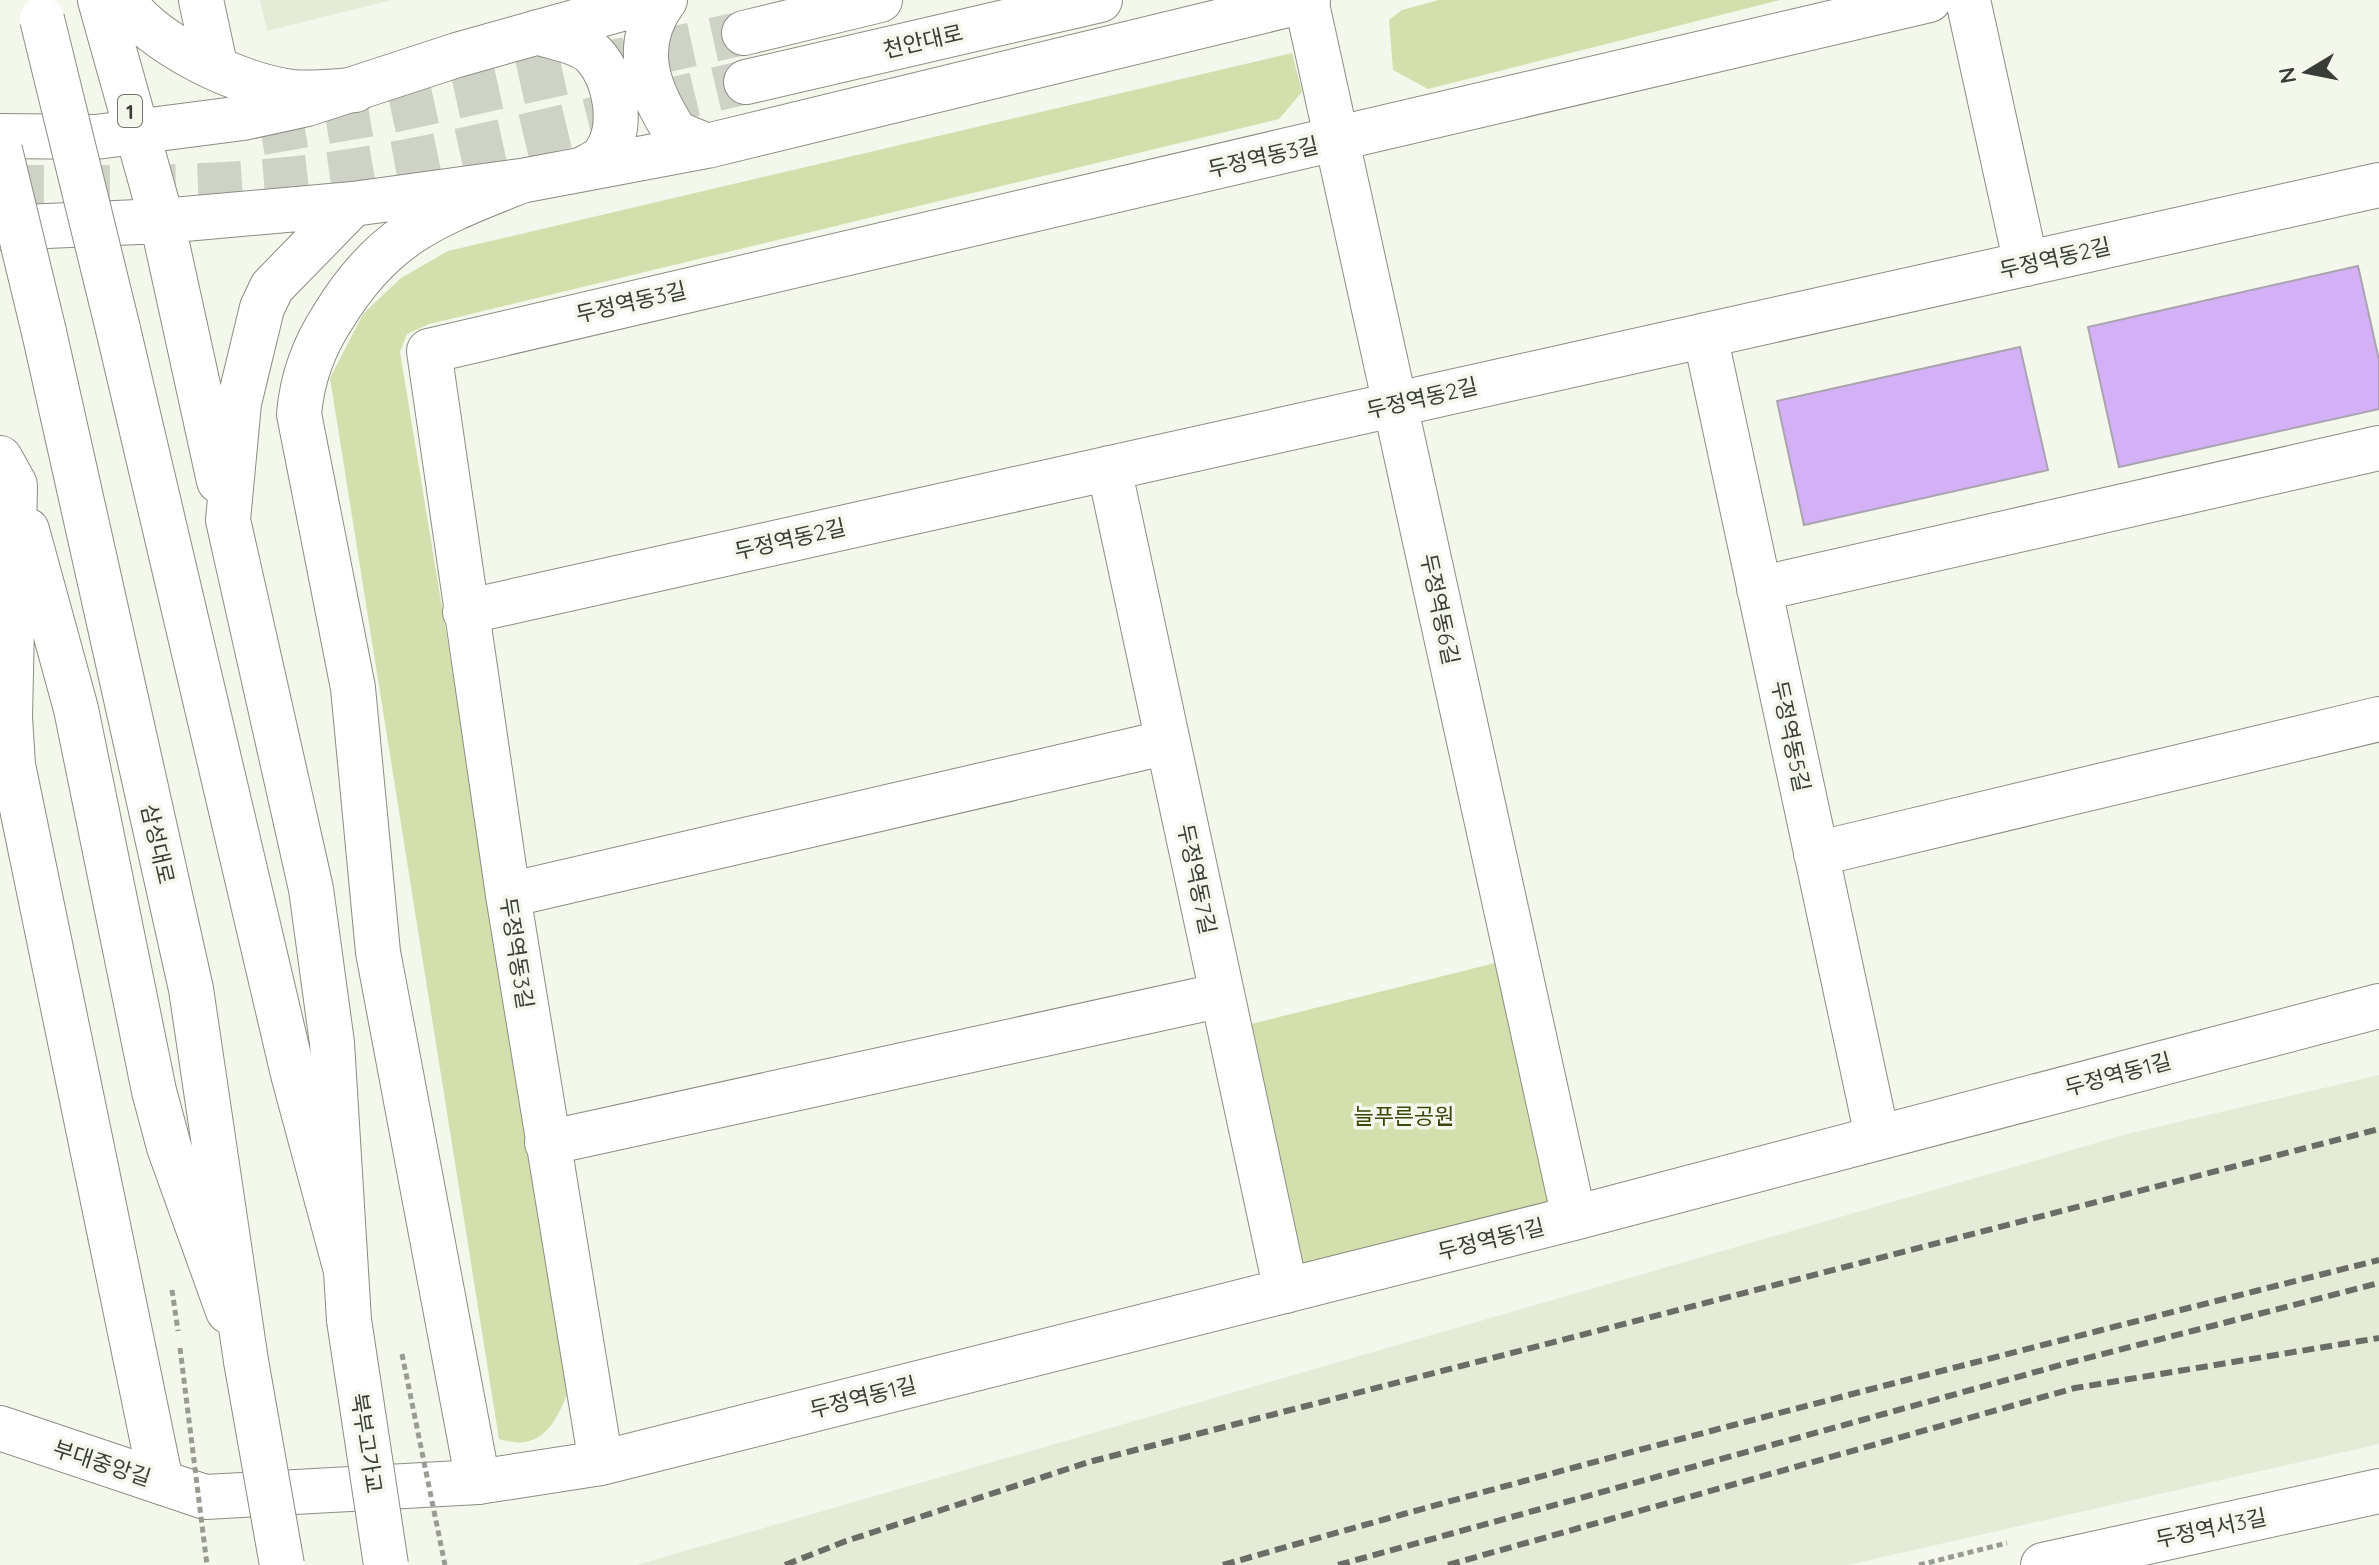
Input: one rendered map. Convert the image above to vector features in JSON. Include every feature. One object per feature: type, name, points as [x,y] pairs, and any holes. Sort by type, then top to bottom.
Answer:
[{"type":"main road","name":"1","points":[[100,0],[162,221]]},
{"type":"main road","points":[[123,0],[165,41],[250,83],[295,92],[355,90]]},
{"type":"main road","points":[[201,0],[215,65]]},
{"type":"main road","points":[[0,136],[96,137],[243,118],[355,90],[537,32],[653,0]]},
{"type":"main road","points":[[665,0],[647,28],[651,86],[676,133],[707,146]]},
{"type":"main road","points":[[744,33],[880,0]]},
{"type":"main road","name":"천안대로","points":[[746,82],[1100,0]]},
{"type":"main road","points":[[0,228],[162,221],[353,204],[521,181],[707,146],[1307,0]]},
{"type":"main road","name":"두정역동6길","points":[[1307,0],[1574,1218]]},
{"type":"main road","name":"두정역동3길","points":[[601,1463],[508,895],[429,351],[1929,0]]},
{"type":"main road","points":[[1968,0],[2026,264]]},
{"type":"main road","points":[[40,10],[289,1059],[345,1267]]},
{"type":"main road","points":[[537,32],[580,45],[594,55],[610,85],[616,128],[612,142],[604,157],[585,168]]},
{"type":"main road","name":"삼성대로","points":[[0,150],[44,332],[191,989],[246,1361]]},
{"type":"main road","points":[[478,1482],[378,952],[353,688],[299,414],[301,386],[318,344],[355,280],[388,247],[442,214],[521,181]]},
{"type":"main road","name":"두정역동2길","points":[[465,612],[2379,185]]},
{"type":"main road","points":[[228,520],[239,403],[262,308],[272,287],[353,204]]},
{"type":"main road","points":[[162,221],[311,889],[332,1043],[345,1267]]},
{"type":"main road","name":"두정역동5길","points":[[1705,335],[1877,1136]]},
{"type":"main road","points":[[0,427],[8,472],[76,709],[154,1091],[169,1147],[246,1361],[282,1565]]},
{"type":"main road","points":[[1759,589],[2379,448]]},
{"type":"main road","name":"두정역동7길","points":[[1109,468],[1286,1291]]},
{"type":"main road","points":[[8,472],[13,765],[161,1482]]},
{"type":"main road","points":[[1816,854],[2379,719]]},
{"type":"main road","points":[[508,895],[1168,742]]},
{"type":"main road","points":[[547,1143],[1222,995]]},
{"type":"main road","name":"두정역동1길","points":[[205,1497],[478,1482],[601,1463],[1574,1218],[2379,1006]]},
{"type":"main road","name":"북부고가교","points":[[345,1267],[349,1320],[386,1565]]},
{"type":"main road","name":"부대중앙길","points":[[0,1428],[205,1497]]},
{"type":"main road","name":"두정역서3길","points":[[2043,1565],[2379,1491]]},
{"type":"path","points":[[400,1346],[445,1565]]},
{"type":"path","points":[[180,1348],[207,1565]]},
{"type":"shaded area","points":[[260,0],[392,0],[267,31]]},
{"type":"shaded area","points":[[2379,1075],[2379,1444],[1848,1565],[636,1565],[2127,1134]]},
{"type":"green space","points":[[1439,0],[1780,0],[1428,89],[1393,70],[1389,20],[1402,10]]},
{"type":"green space","points":[[1292,53],[1302,92],[1279,119],[429,324],[407,334],[400,352],[570,1387],[553,1423],[537,1438],[527,1442],[499,1439],[330,378],[363,314],[401,278],[448,251]]},
{"type":"green space","name":"늘푸른공원","points":[[1503,961],[1557,1207],[1295,1273],[1243,1026]]},
{"type":"building","points":[[2358,266],[2379,360],[2379,409],[2119,467],[2088,327]]},
{"type":"building","points":[[2020,347],[2048,470],[1804,525],[1777,401]]},
{"type":"tunnel","points":[[261,133],[391,111],[744,33]]},
{"type":"tunnel","points":[[0,187],[197,185],[315,176],[478,147],[746,82]]},
{"type":"railway","points":[[785,1565],[846,1541],[1089,1462],[2379,1129]]},
{"type":"railway","points":[[1223,1565],[1655,1446],[2379,1260]]},
{"type":"railway","points":[[1338,1565],[2068,1363],[2379,1283]]},
{"type":"railway","points":[[1448,1565],[2075,1388],[2379,1338]]}]
